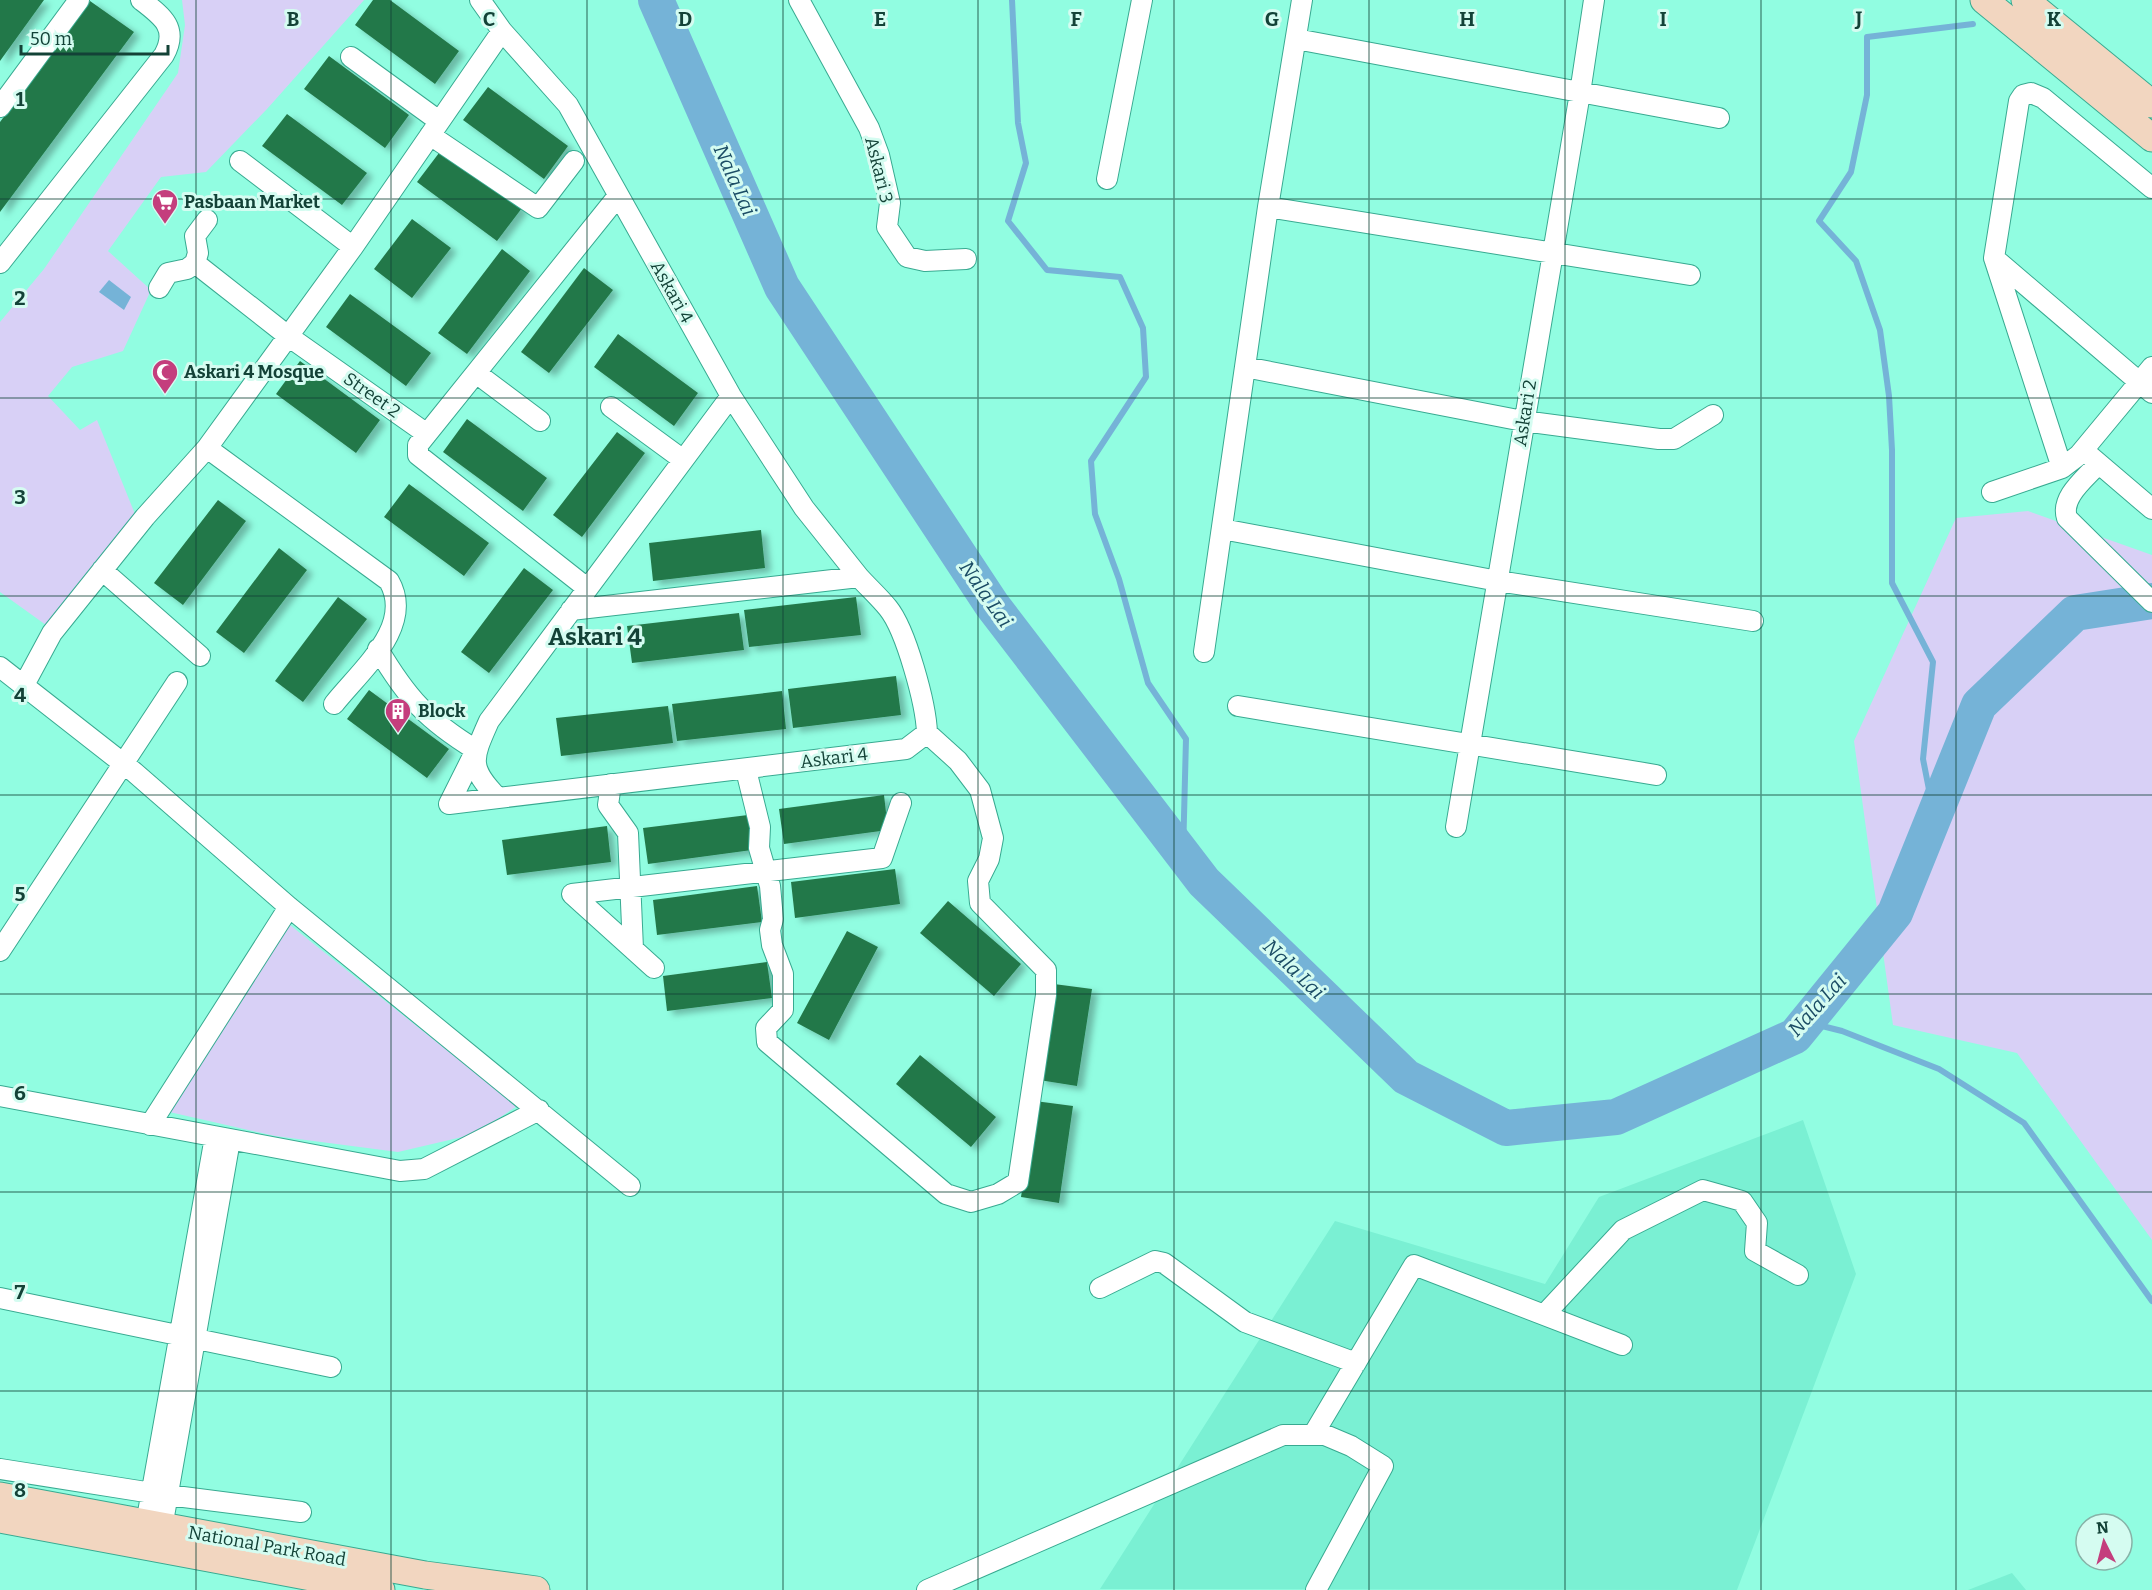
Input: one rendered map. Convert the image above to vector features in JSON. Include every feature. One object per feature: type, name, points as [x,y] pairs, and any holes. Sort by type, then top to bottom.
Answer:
[{"type":"street","points":[[0,107],[79,0]]},
{"type":"street","points":[[141,0],[167,20]]},
{"type":"street","points":[[0,263],[164,55],[170,45],[171,31],[167,20],[165,0]]},
{"type":"street","name":"Askari 4","points":[[480,0],[502,31],[568,105],[731,396],[804,508],[859,577]]},
{"type":"street","points":[[1107,179],[1142,0]]},
{"type":"street","points":[[1204,652],[1268,207],[1302,0]]},
{"type":"street","name":"Askari 2","points":[[1456,827],[1523,421],[1581,93],[1594,0]]},
{"type":"street","points":[[1984,0],[2151,133]]},
{"type":"street","points":[[2025,0],[2152,104]]},
{"type":"street","name":"Askari 3","points":[[802,1],[873,137],[890,203],[888,227],[907,257],[925,261],[966,259]]},
{"type":"street","points":[[24,685],[52,633],[102,570],[207,448],[352,247],[502,31]]},
{"type":"street","points":[[1296,39],[1719,118]]},
{"type":"street","points":[[351,57],[435,128],[538,208],[574,161]]},
{"type":"street","points":[[2062,468],[1994,258],[2019,101],[2023,95],[2031,93],[2043,98],[2152,188]]},
{"type":"street","points":[[240,161],[352,247]]},
{"type":"street","points":[[587,588],[418,455],[418,445],[618,196]]},
{"type":"street","points":[[1268,207],[1690,275]]},
{"type":"street","points":[[159,288],[168,273],[187,269],[195,262],[198,253],[195,236],[207,220]]},
{"type":"street","points":[[1994,258],[2146,388]]},
{"type":"street","name":"Street 2","points":[[195,262],[288,336],[427,434]]},
{"type":"street","points":[[1245,367],[1523,421],[1674,439],[1713,415]]},
{"type":"street","points":[[1992,492],[2062,468],[2146,388],[2152,367]]},
{"type":"street","points":[[476,373],[540,421]]},
{"type":"street","points":[[498,798],[478,777],[476,750],[489,721],[731,396]]},
{"type":"street","points":[[611,407],[682,459]]},
{"type":"street","points":[[207,448],[389,581],[395,592],[397,611],[392,631],[334,704]]},
{"type":"street","points":[[2083,450],[2152,509]]},
{"type":"street","points":[[2098,464],[2069,497],[2064,510],[2067,518],[2152,602]]},
{"type":"street","points":[[1222,529],[1498,581],[1753,621]]},
{"type":"street","points":[[102,570],[200,656]]},
{"type":"street","points":[[571,610],[859,577],[890,609],[906,648],[926,713],[927,733],[958,761],[980,790],[993,838],[989,859],[978,881],[980,903],[1046,970],[1046,995],[1018,1182],[998,1194],[971,1202],[946,1194],[767,1042],[766,1028],[783,1010],[784,983],[780,963],[772,945],[770,886],[763,871],[759,848],[760,827],[746,770]]},
{"type":"street","points":[[378,649],[411,700],[439,725],[476,750]]},
{"type":"street","points":[[0,667],[123,764],[289,907],[630,1186]]},
{"type":"street","points":[[0,951],[177,682]]},
{"type":"street","points":[[1238,706],[1656,775]]},
{"type":"street","name":"Askari 4","points":[[476,750],[449,804],[906,749],[927,733]]},
{"type":"street","points":[[611,784],[608,805],[628,833],[633,948]]},
{"type":"street","points":[[654,968],[572,894],[882,858],[901,803]]},
{"type":"street","points":[[150,1125],[289,907]]},
{"type":"street","points":[[0,1096],[400,1171],[424,1169],[539,1110]]},
{"type":"street","points":[[152,1537],[223,1138]]},
{"type":"street","points":[[1544,1315],[1623,1230],[1703,1190],[1742,1201],[1756,1223],[1755,1251],[1798,1275]]},
{"type":"street","points":[[1100,1288],[1155,1261],[1164,1263],[1245,1322],[1356,1363]]},
{"type":"street","points":[[1313,1435],[1414,1264],[1622,1345]]},
{"type":"street","points":[[0,1298],[331,1367]]},
{"type":"street","points":[[927,1590],[1283,1435],[1325,1435],[1351,1446],[1383,1466],[1316,1590]]},
{"type":"street","points":[[0,1469],[301,1512]]},
{"type":"street","name":"National Park Road","points":[[0,1496],[152,1537],[381,1590]]},
{"type":"street","name":"National Park Road","points":[[0,1519],[152,1537],[536,1590]]},
{"type":"shaded area","points":[[182,0],[364,0],[267,109],[206,172],[161,177],[108,251],[151,290],[123,351],[72,367],[48,396],[80,430],[97,420],[137,519],[46,625],[0,592],[0,322],[44,269],[178,73],[185,25]]},
{"type":"shaded area","points":[[2028,511],[2152,555],[2152,1240],[2017,1053],[1893,1025],[1854,741],[1956,518]]},
{"type":"shaded area","points":[[290,925],[517,1106],[475,1134],[398,1152],[275,1136],[165,1111]]},
{"type":"shaded area","points":[[1803,1120],[1856,1274],[1737,1590],[1100,1589],[1335,1221],[1545,1284],[1599,1197]]},
{"type":"shaded area","points":[[2012,1573],[2026,1590],[1968,1590]]},
{"type":"water","points":[[109,280],[131,297],[124,310],[99,292]]},
{"type":"building","points":[[0,0],[44,0],[0,61]]},
{"type":"building","points":[[373,0],[390,0],[459,51],[435,84],[355,25]]},
{"type":"building","points":[[90,1],[134,32],[0,212],[0,122]]},
{"type":"building","points":[[329,56],[409,115],[385,148],[304,89]]},
{"type":"building","points":[[488,87],[568,146],[544,179],[463,120]]},
{"type":"building","points":[[287,114],[367,173],[342,205],[262,146]]},
{"type":"building","points":[[442,149],[522,208],[497,241],[417,182]]},
{"type":"building","points":[[412,219],[451,248],[412,298],[374,269]]},
{"type":"building","points":[[502,249],[530,271],[467,354],[438,333]]},
{"type":"building","points":[[584,268],[613,290],[549,373],[521,352]]},
{"type":"building","points":[[350,294],[431,353],[406,386],[326,327]]},
{"type":"building","points":[[618,334],[698,393],[674,426],[594,367]]},
{"type":"building","points":[[300,361],[380,420],[356,453],[276,394]]},
{"type":"building","points":[[467,419],[547,478],[523,511],[443,452]]},
{"type":"building","points":[[617,432],[645,453],[582,537],[553,515]]},
{"type":"building","points":[[409,484],[489,543],[464,576],[384,517]]},
{"type":"building","points":[[218,500],[246,521],[183,605],[154,583]]},
{"type":"building","points":[[761,530],[765,568],[653,581],[649,543]]},
{"type":"building","points":[[279,548],[307,570],[244,653],[216,632]]},
{"type":"building","points":[[524,568],[553,590],[489,673],[461,652]]},
{"type":"building","points":[[338,597],[367,619],[303,702],[275,681]]},
{"type":"building","points":[[856,597],[861,635],[749,647],[744,610]]},
{"type":"building","points":[[739,613],[744,650],[632,663],[627,626]]},
{"type":"building","points":[[896,676],[901,715],[793,728],[788,689]]},
{"type":"building","name":"Block","points":[[369,690],[449,749],[427,778],[347,719]]},
{"type":"building","points":[[782,691],[786,729],[677,741],[672,704]]},
{"type":"building","points":[[668,706],[673,743],[561,756],[556,718]]},
{"type":"building","points":[[884,795],[888,830],[784,844],[779,809]]},
{"type":"building","points":[[748,815],[752,850],[648,864],[643,828]]},
{"type":"building","points":[[607,826],[611,862],[507,875],[502,840]]},
{"type":"building","points":[[895,869],[900,904],[795,918],[791,882]]},
{"type":"building","points":[[757,886],[762,922],[657,935],[653,900]]},
{"type":"building","points":[[948,901],[1021,964],[994,996],[920,933]]},
{"type":"building","points":[[847,931],[878,947],[829,1040],[797,1023]]},
{"type":"building","points":[[767,962],[772,998],[667,1011],[663,976]]},
{"type":"building","points":[[1054,984],[1092,989],[1077,1086],[1039,1080]]},
{"type":"building","points":[[920,1055],[996,1117],[971,1147],[896,1084]]},
{"type":"building","points":[[1035,1101],[1073,1106],[1059,1203],[1021,1197]]},
{"type":"waterway","name":"Nala Lai","points":[[656,0],[782,287],[992,605],[1204,882],[1406,1077],[1506,1128],[1616,1117],[1795,1036],[1895,913],[1979,705],[2075,613],[2152,601]]},
{"type":"waterway","points":[[1012,0],[1018,123],[1026,163],[1008,221],[1047,270],[1120,277],[1143,328],[1146,377],[1091,461],[1095,514],[1119,579],[1148,683],[1186,739],[1183,855]]},
{"type":"waterway","points":[[1934,815],[1923,759],[1933,662],[1892,583],[1892,450],[1889,396],[1880,330],[1856,261],[1819,221],[1851,172],[1867,95],[1867,37],[1973,24]]},
{"type":"waterway","points":[[1806,1022],[1842,1031],[1939,1069],[2024,1123],[2152,1301]]},
{"type":"place","name":"Pasbaan Market","points":[[165,225]]},
{"type":"place","name":"Askari 4 Mosque","points":[[165,395]]},
{"type":"place","name":"Block","points":[[398,734]]},
{"type":"district","name":"Askari 4","points":[[595,637]]}]
